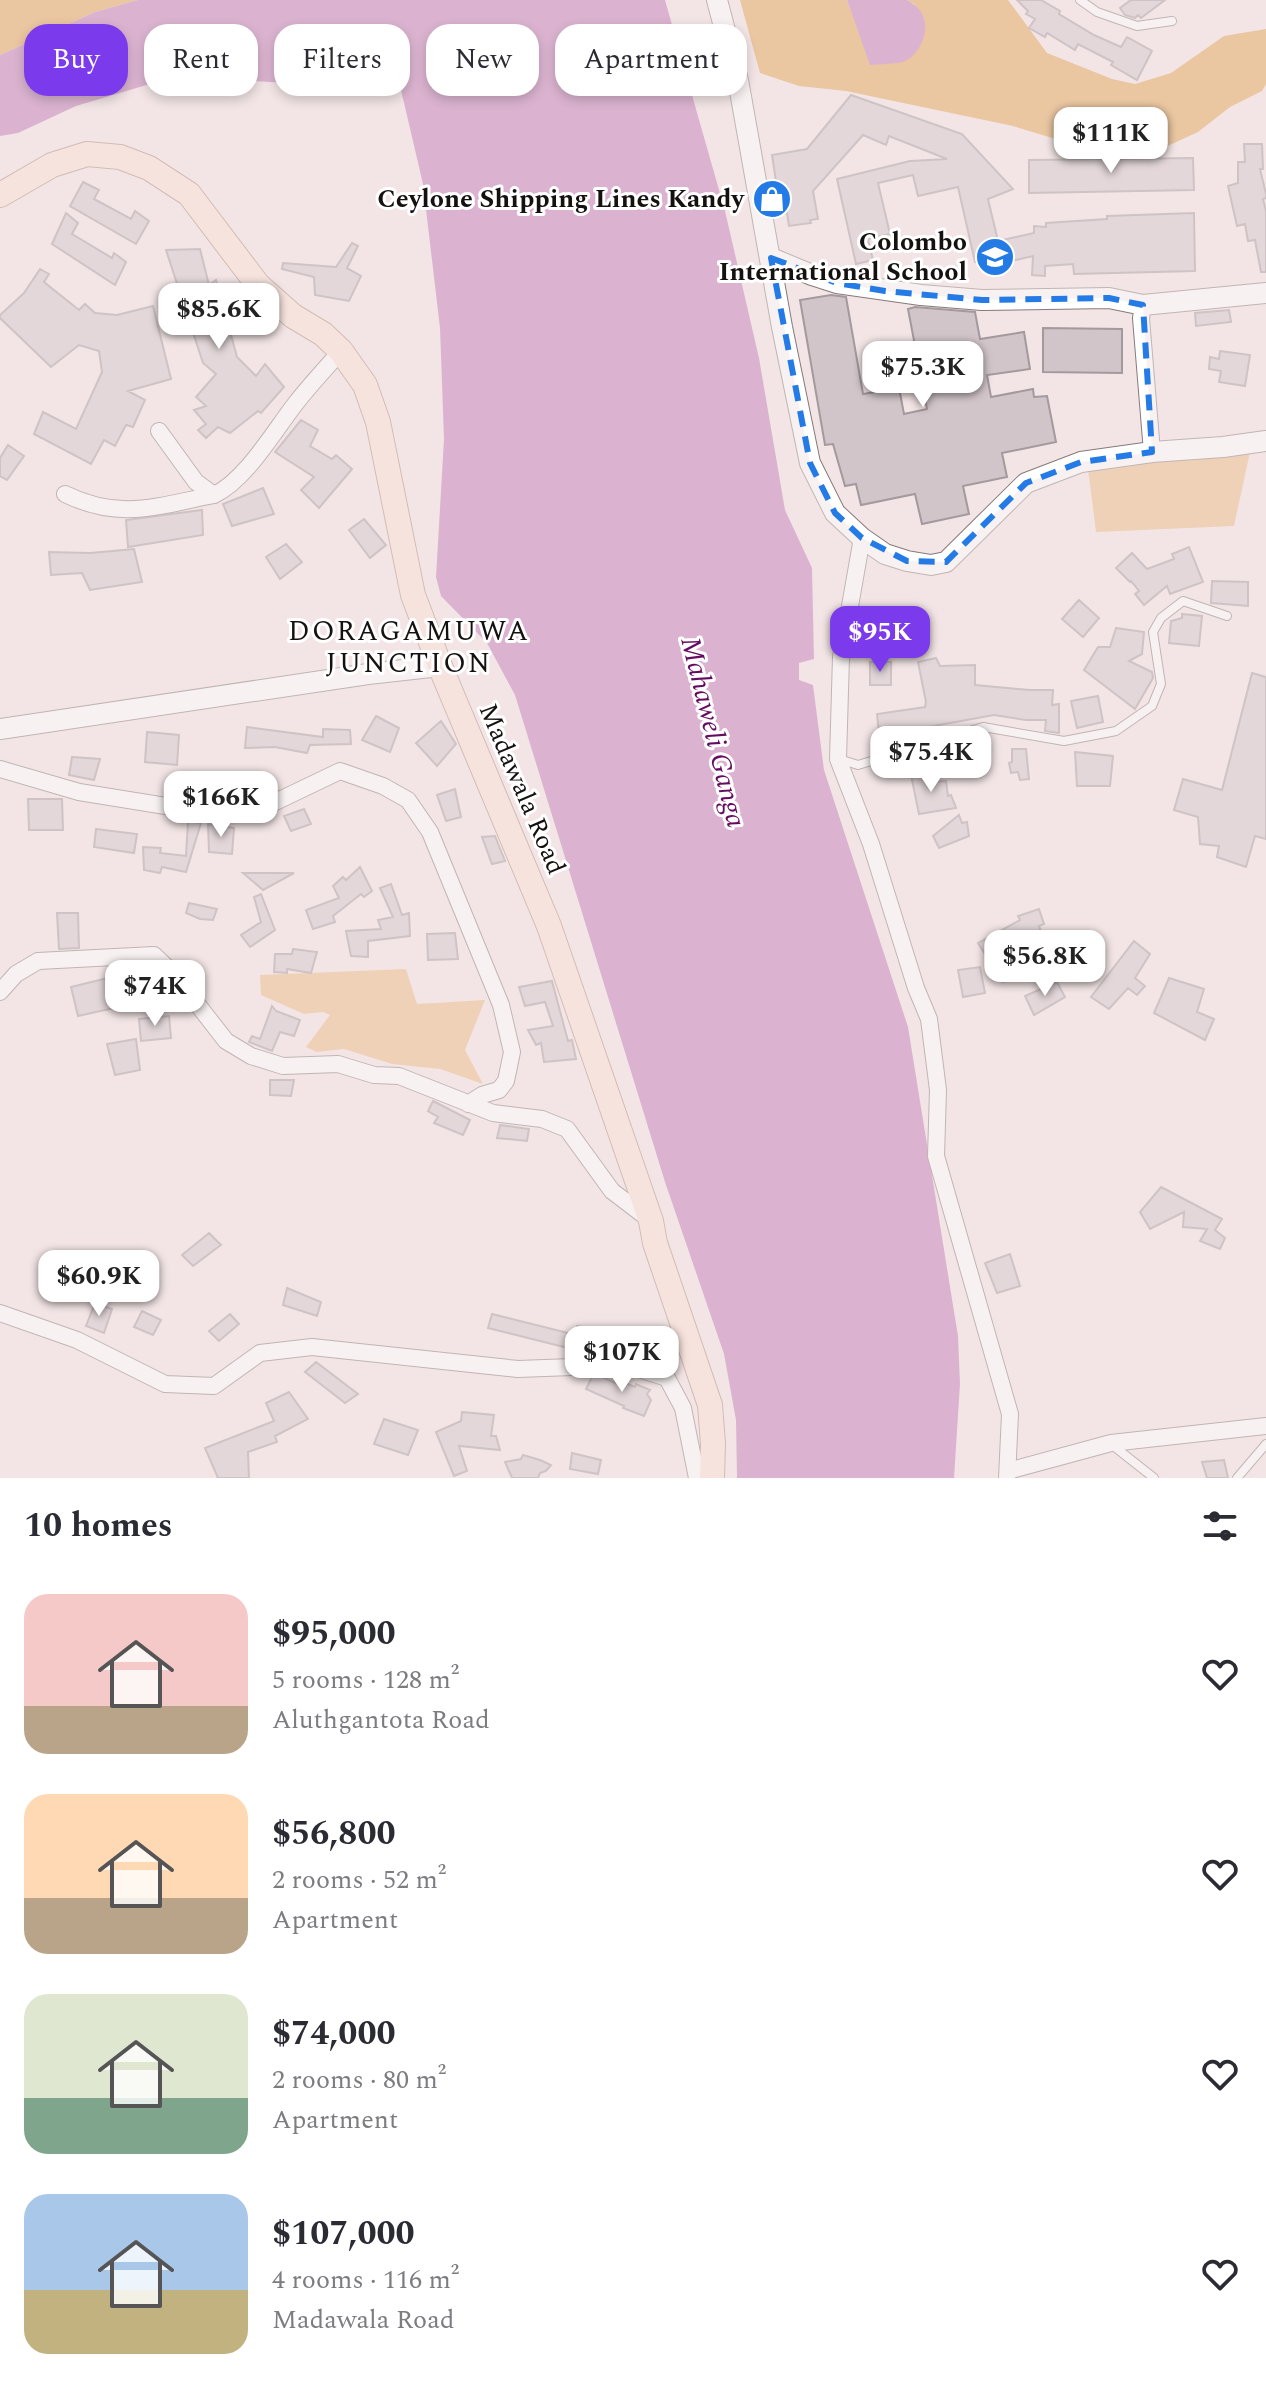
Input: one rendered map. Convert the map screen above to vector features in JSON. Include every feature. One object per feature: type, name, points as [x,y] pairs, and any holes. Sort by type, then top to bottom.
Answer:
[{"type":"main road","name":"Madawala Road","points":[[0,195],[52,165],[87,154],[120,157],[149,168],[189,194],[258,285],[293,316],[323,334],[341,351],[365,385],[378,422],[413,595],[549,926],[651,1221],[655,1243],[710,1405],[712,1478]]},
{"type":"street","points":[[717,0],[738,80],[810,463],[835,513],[862,538],[885,554],[907,561],[931,565],[946,562],[1026,483],[1081,462],[1266,441]]},
{"type":"street","points":[[771,258],[837,283],[909,294],[982,300],[1109,298],[1143,305],[1266,293]]},
{"type":"street","points":[[1143,305],[1141,318],[1152,452]]},
{"type":"street","points":[[65,494],[109,509],[133,511],[214,495],[225,490],[246,469],[341,351]]},
{"type":"street","points":[[159,431],[196,482],[214,495]]},
{"type":"street","points":[[862,538],[841,657],[838,759],[871,844],[916,988],[929,1019],[938,1090],[936,1156],[1010,1414],[1007,1474],[1111,1443],[1266,1426]]},
{"type":"street","points":[[0,729],[440,666]]},
{"type":"street","points":[[0,769],[79,792],[209,813],[243,813],[269,805],[340,771],[383,786],[408,800],[430,832],[501,1005],[512,1052],[506,1081],[499,1090],[482,1095],[468,1104]]},
{"type":"street","points":[[0,992],[16,974],[38,961],[154,955],[173,973],[226,1041],[251,1056],[283,1066],[338,1064],[374,1075],[399,1076],[493,1113],[542,1119],[567,1129],[612,1191],[651,1221]]},
{"type":"street","points":[[0,1313],[77,1340],[165,1384],[214,1386],[260,1353],[312,1347],[518,1369],[626,1365],[667,1378],[683,1408],[697,1478]]},
{"type":"lane","points":[[1080,0],[1097,12],[1137,26],[1172,21]]},
{"type":"lane","points":[[838,759],[858,765],[983,727],[1064,741],[1116,731],[1152,706],[1161,684],[1153,632],[1161,618],[1183,601],[1227,616]]},
{"type":"lane","points":[[1111,1443],[1154,1478]]},
{"type":"lane","points":[[1237,1478],[1266,1444]]},
{"type":"highlighted area","points":[[771,258],[837,283],[885,291],[982,300],[1109,298],[1143,305],[1152,452],[1081,462],[1026,483],[946,562],[907,561],[862,538],[835,513],[810,463]]},
{"type":"shaded area","points":[[0,0],[138,0],[95,12],[68,24],[24,24],[24,44],[0,55]]},
{"type":"shaded area","points":[[740,0],[847,0],[871,65],[915,5],[907,0],[1008,0],[1047,53],[1112,79],[1135,84],[1171,73],[1224,36],[1266,29],[1266,84],[1262,91],[1230,107],[1198,132],[1163,148],[1069,143],[1013,126],[846,91],[799,86],[760,73]]},
{"type":"shaded area","points":[[1250,452],[1234,526],[1096,532],[1088,469]]},
{"type":"shaded area","points":[[406,969],[417,1004],[485,1000],[465,1050],[483,1084],[440,1069],[392,1064],[344,1049],[317,1052],[306,1047],[330,1015],[323,1012],[304,1014],[261,995],[260,975]]},
{"type":"water","name":"Mahaweli Ganga","points":[[138,0],[665,0],[672,24],[555,24],[555,96],[692,96],[725,211],[759,358],[785,510],[812,568],[814,659],[799,663],[799,680],[813,685],[824,770],[908,1027],[958,1336],[960,1384],[954,1478],[737,1478],[736,1420],[724,1354],[665,1182],[515,695],[487,643],[441,596],[436,577],[444,439],[440,328],[423,184],[402,96],[410,96],[410,24],[274,24],[274,82],[258,81],[258,24],[144,24],[144,86],[128,91],[128,24],[68,24],[95,12]]},
{"type":"water","points":[[847,0],[907,0],[912,3],[921,13],[925,25],[924,38],[918,50],[903,62],[870,65]]},
{"type":"water","points":[[24,44],[24,96],[110,96],[76,106],[18,133],[0,136],[0,55]]},
{"type":"building","points":[[1017,0],[1041,0],[1094,35],[1121,47],[1127,37],[1152,51],[1137,80],[1111,65],[1113,62],[1078,44],[1075,50],[1047,33],[1045,37],[1029,28],[1035,19],[1026,14],[1028,11]]},
{"type":"building","points":[[1131,0],[1165,0],[1141,18],[1138,15],[1135,18],[1125,15],[1120,8]]},
{"type":"building","points":[[851,95],[962,134],[1013,189],[988,199],[998,241],[1034,233],[1034,226],[1046,227],[1046,223],[1107,219],[1107,216],[1194,213],[1195,271],[1074,274],[1073,264],[1045,266],[1045,276],[1032,275],[1033,256],[990,266],[989,259],[975,262],[958,187],[918,196],[913,175],[878,183],[890,234],[868,239],[873,260],[856,264],[837,179],[910,161],[947,159],[889,136],[886,145],[863,135],[813,191],[818,219],[789,226],[787,213],[781,214],[772,155],[807,149]]},
{"type":"building","points":[[1244,144],[1262,144],[1263,169],[1260,169],[1266,194],[1263,199],[1266,211],[1266,272],[1261,272],[1255,240],[1248,241],[1245,224],[1237,226],[1228,186],[1238,183],[1238,162],[1245,162]]},
{"type":"building","points":[[1193,158],[1194,190],[1029,193],[1029,160]]},
{"type":"building","points":[[83,182],[99,190],[94,199],[131,219],[135,211],[149,221],[136,244],[70,206]]},
{"type":"building","points":[[66,213],[78,223],[72,234],[112,258],[114,253],[126,262],[115,285],[52,244]]},
{"type":"building","points":[[352,243],[358,246],[347,268],[361,276],[349,301],[315,295],[314,277],[282,269],[283,263],[336,267]]},
{"type":"building","points":[[200,249],[209,285],[216,280],[237,357],[256,376],[265,364],[284,387],[261,413],[258,411],[230,433],[218,427],[206,438],[198,430],[206,424],[194,410],[206,406],[196,397],[216,374],[203,363],[166,250]]},
{"type":"building","points":[[40,269],[49,274],[44,282],[79,310],[85,304],[95,313],[117,315],[153,306],[171,379],[128,391],[145,400],[133,427],[126,425],[115,446],[104,440],[91,464],[34,434],[43,412],[76,429],[102,372],[99,351],[79,345],[51,367],[0,318],[24,293]]},
{"type":"building","points":[[831,295],[846,297],[863,394],[899,388],[904,414],[927,409],[908,309],[975,312],[980,339],[1024,332],[1030,369],[987,375],[991,397],[1033,389],[1034,397],[1047,396],[1056,442],[1002,453],[1007,477],[963,486],[969,514],[922,524],[915,494],[861,505],[856,484],[845,486],[833,444],[825,445],[800,300]]},
{"type":"building","points":[[1229,310],[1231,322],[1196,326],[1195,313]]},
{"type":"building","points":[[1043,328],[1122,329],[1122,373],[1043,372]]},
{"type":"building","points":[[1220,351],[1250,355],[1245,386],[1219,382],[1221,371],[1209,369],[1210,357],[1219,359]]},
{"type":"building","points":[[301,420],[318,430],[310,446],[332,459],[336,455],[352,469],[319,508],[301,490],[314,477],[275,452]]},
{"type":"building","points":[[8,445],[24,456],[7,480],[0,476],[0,458]]},
{"type":"building","points":[[263,488],[274,514],[232,526],[223,504]]},
{"type":"building","points":[[202,510],[203,535],[128,547],[126,520]]},
{"type":"building","points":[[364,519],[386,545],[370,558],[349,530]]},
{"type":"building","points":[[286,544],[302,562],[280,579],[266,557]]},
{"type":"building","points":[[1189,547],[1203,582],[1170,594],[1167,586],[1144,605],[1135,594],[1139,591],[1116,568],[1132,553],[1147,569],[1174,559],[1172,554]]},
{"type":"building","points":[[134,549],[142,582],[90,590],[82,573],[51,575],[49,552],[90,553]]},
{"type":"building","points":[[1212,581],[1248,582],[1248,606],[1211,603]]},
{"type":"building","points":[[1079,600],[1099,618],[1083,637],[1062,619]]},
{"type":"building","points":[[1182,614],[1202,616],[1199,646],[1169,643],[1171,621],[1182,618]]},
{"type":"building","points":[[1116,628],[1144,632],[1142,654],[1129,661],[1152,672],[1153,678],[1135,709],[1084,670],[1098,647],[1110,647]]},
{"type":"building","points":[[936,658],[940,666],[975,665],[975,685],[1053,690],[1052,705],[1059,704],[1059,733],[1045,731],[1046,720],[994,715],[922,728],[923,737],[880,743],[877,714],[925,707],[918,662]]},
{"type":"building","points":[[870,662],[891,662],[891,685],[870,685]]},
{"type":"building","points":[[1252,673],[1266,677],[1266,839],[1255,836],[1246,867],[1217,857],[1219,846],[1200,844],[1198,817],[1174,810],[1183,779],[1222,790]]},
{"type":"building","points":[[1098,696],[1103,722],[1077,728],[1071,701]]},
{"type":"building","points":[[376,716],[399,728],[390,752],[362,740]]},
{"type":"building","points":[[441,721],[456,744],[437,766],[416,743]]},
{"type":"building","points":[[247,727],[323,737],[323,729],[350,730],[351,744],[310,745],[307,753],[275,747],[245,748]]},
{"type":"building","points":[[147,732],[179,735],[177,765],[145,762]]},
{"type":"building","points":[[1012,749],[1026,749],[1029,779],[1020,780],[1018,772],[1011,773],[1009,763],[1012,762]]},
{"type":"building","points":[[1075,752],[1113,756],[1110,786],[1077,786]]},
{"type":"building","points":[[72,757],[100,759],[94,780],[69,775]]},
{"type":"building","points":[[932,773],[934,782],[946,781],[948,796],[951,795],[956,808],[919,814],[911,775]]},
{"type":"building","points":[[455,789],[461,817],[446,821],[437,795]]},
{"type":"building","points":[[28,799],[62,799],[63,830],[29,830]]},
{"type":"building","points":[[304,809],[311,824],[291,831],[284,816]]},
{"type":"building","points":[[959,815],[962,823],[967,822],[969,836],[939,848],[933,836]]},
{"type":"building","points":[[188,821],[201,823],[186,872],[162,867],[160,873],[144,870],[143,847],[161,848],[160,853],[186,856]]},
{"type":"building","points":[[208,824],[234,828],[232,854],[209,852]]},
{"type":"building","points":[[96,829],[137,834],[134,853],[94,847]]},
{"type":"building","points":[[495,836],[505,861],[492,864],[482,837]]},
{"type":"building","points":[[360,867],[372,891],[364,897],[361,894],[333,916],[335,922],[313,929],[306,910],[339,898],[333,886],[343,877],[346,880]]},
{"type":"building","points":[[243,873],[294,873],[263,890]]},
{"type":"building","points":[[391,884],[402,915],[409,913],[410,936],[368,941],[368,957],[351,956],[346,931],[381,929],[378,920],[393,917],[380,888]]},
{"type":"building","points":[[261,894],[275,930],[250,947],[241,935],[261,922],[254,897]]},
{"type":"building","points":[[189,903],[217,909],[213,920],[186,913]]},
{"type":"building","points":[[1039,909],[1044,924],[1039,926],[1050,956],[1019,967],[1022,973],[1003,982],[978,943],[1020,920],[1018,916]]},
{"type":"building","points":[[57,913],[78,913],[79,948],[59,949]]},
{"type":"building","points":[[455,933],[458,959],[428,960],[427,934]]},
{"type":"building","points":[[1134,941],[1150,954],[1135,978],[1145,986],[1137,995],[1128,988],[1109,1009],[1091,997]]},
{"type":"building","points":[[293,949],[317,952],[311,973],[287,969],[287,973],[274,972],[275,954],[292,954]]},
{"type":"building","points":[[980,967],[985,993],[963,997],[958,970]]},
{"type":"building","points":[[116,976],[123,1006],[78,1016],[71,987]]},
{"type":"building","points":[[1169,978],[1204,989],[1197,1012],[1214,1019],[1205,1040],[1154,1013]]},
{"type":"building","points":[[552,981],[576,1059],[544,1062],[541,1043],[536,1045],[528,1030],[553,1026],[545,1002],[525,1006],[519,987]]},
{"type":"building","points":[[1057,982],[1065,997],[1034,1015],[1025,996]]},
{"type":"building","points":[[272,1006],[276,1011],[300,1020],[294,1036],[280,1032],[272,1051],[249,1042],[252,1036],[260,1039]]},
{"type":"building","points":[[169,1016],[171,1038],[141,1041],[139,1019]]},
{"type":"building","points":[[136,1039],[140,1070],[115,1075],[107,1044]]},
{"type":"building","points":[[270,1080],[294,1080],[291,1096],[270,1095]]},
{"type":"building","points":[[433,1101],[470,1120],[463,1135],[434,1123],[438,1117],[428,1111]]},
{"type":"building","points":[[500,1125],[529,1129],[527,1141],[497,1138]]},
{"type":"building","points":[[1161,1187],[1222,1219],[1215,1230],[1225,1238],[1220,1249],[1200,1241],[1207,1229],[1183,1227],[1184,1212],[1150,1229],[1140,1212]]},
{"type":"building","points":[[209,1233],[221,1245],[193,1266],[182,1255]]},
{"type":"building","points":[[1010,1254],[1020,1286],[997,1293],[985,1263]]},
{"type":"building","points":[[88,1271],[112,1278],[107,1293],[84,1288]]},
{"type":"building","points":[[287,1288],[321,1302],[317,1316],[283,1305]]},
{"type":"building","points":[[95,1303],[112,1309],[104,1333],[86,1326]]},
{"type":"building","points":[[142,1311],[161,1320],[153,1335],[134,1327]]},
{"type":"building","points":[[230,1314],[239,1324],[219,1341],[209,1331]]},
{"type":"building","points":[[492,1314],[576,1335],[577,1326],[611,1333],[608,1352],[592,1354],[488,1328]]},
{"type":"building","points":[[316,1362],[358,1394],[345,1403],[305,1372]]},
{"type":"building","points":[[592,1377],[602,1377],[615,1383],[616,1379],[650,1390],[647,1394],[651,1400],[644,1416],[586,1389]]},
{"type":"building","points":[[289,1392],[308,1419],[275,1436],[277,1442],[248,1452],[249,1478],[218,1478],[205,1448],[274,1421],[266,1403]]},
{"type":"building","points":[[462,1412],[494,1415],[491,1436],[496,1436],[500,1450],[459,1446],[467,1471],[454,1476],[436,1432],[461,1421]]},
{"type":"building","points":[[384,1419],[418,1430],[408,1455],[374,1444]]},
{"type":"building","points":[[572,1453],[601,1460],[598,1474],[570,1469]]},
{"type":"building","points":[[523,1455],[551,1465],[538,1478],[512,1478],[505,1462],[521,1459]]},
{"type":"building","points":[[1224,1460],[1228,1478],[1207,1478],[1202,1462]]},
{"type":"place","name":"Ceylone Shipping Lines Kandy","points":[[772,199]]},
{"type":"place","name":"Colombo International School","points":[[995,257]]},
{"type":"district","name":"DORAGAMUWA JUNCTION","points":[[409,647]]}]
